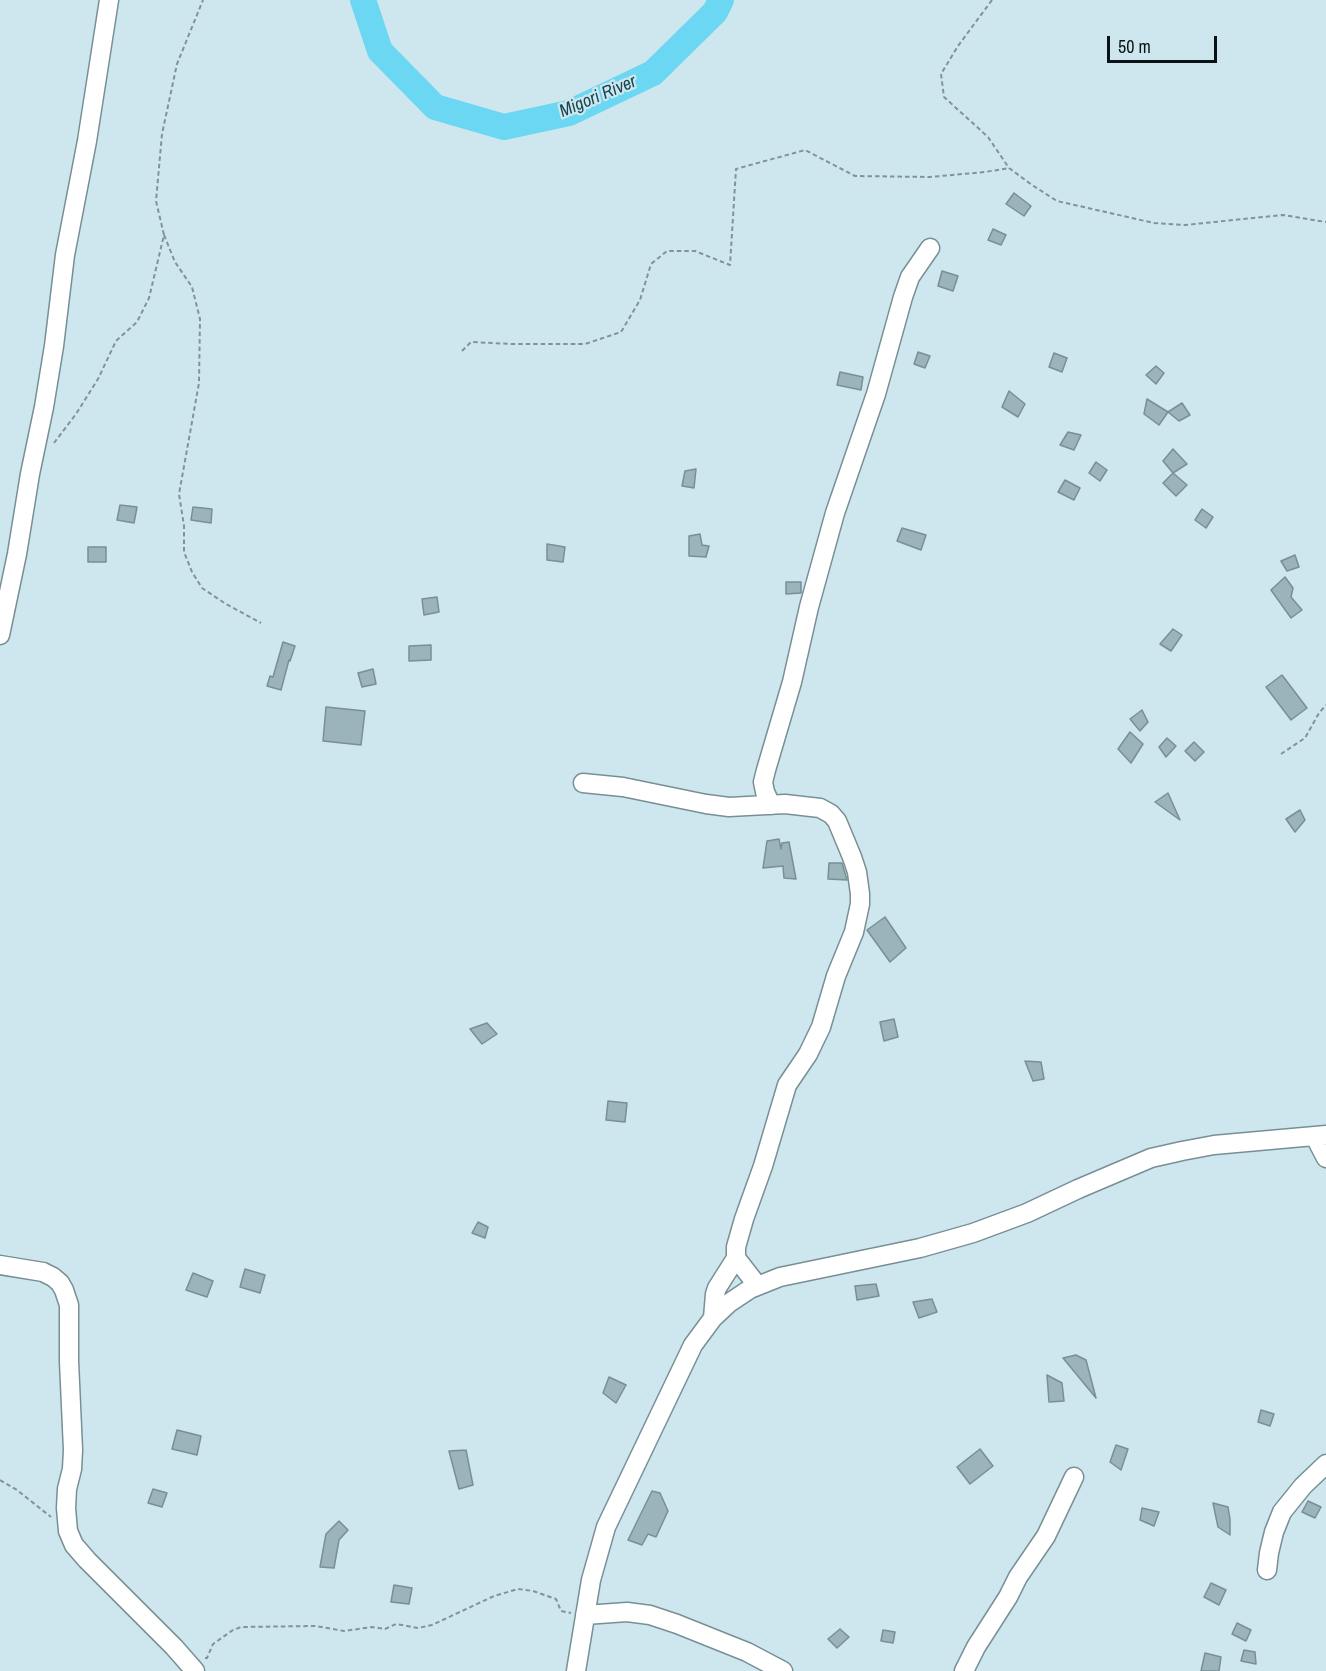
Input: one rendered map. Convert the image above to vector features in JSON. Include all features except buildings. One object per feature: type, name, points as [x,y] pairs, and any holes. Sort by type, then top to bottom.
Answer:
[{"type":"street","points":[[0,635],[44,407],[65,255],[87,141],[108,0]]},
{"type":"street","points":[[771,805],[765,792],[765,770],[792,682],[809,607],[835,513],[876,394],[910,277],[930,248]]},
{"type":"street","points":[[584,783],[623,787],[729,807],[785,804],[820,808],[831,814],[842,831],[858,872],[860,904],[854,932],[836,976],[821,1028],[808,1054],[787,1085],[763,1166],[744,1219],[736,1248],[736,1258],[715,1294],[713,1318]]},
{"type":"street","points":[[576,1671],[594,1569],[606,1527],[693,1345],[713,1318],[729,1304],[757,1286],[780,1277],[920,1248],[973,1233],[1027,1213],[1151,1158],[1182,1150],[1320,1136],[1326,1158]]},
{"type":"street","points":[[736,1258],[757,1286]]},
{"type":"street","points":[[0,1265],[43,1272],[53,1277],[60,1283],[69,1305],[73,1450],[66,1508],[68,1531],[74,1545],[193,1668]]},
{"type":"street","points":[[1267,1570],[1274,1532],[1282,1512],[1303,1486],[1326,1464]]},
{"type":"street","points":[[964,1671],[1018,1577],[1046,1536],[1074,1477]]},
{"type":"street","points":[[585,1615],[627,1612],[650,1615],[747,1652],[783,1671]]},
{"type":"path","points":[[203,0],[177,64],[162,134],[156,201],[164,235],[175,262],[192,287],[200,319],[199,383],[179,494],[184,526],[184,552],[202,588],[261,623]]},
{"type":"path","points":[[992,0],[958,46],[941,74],[944,97],[988,137],[1009,168],[1032,185],[1057,201],[1154,224],[1185,225],[1283,215],[1326,222]]},
{"type":"path","points":[[462,351],[471,342],[585,344],[621,332],[640,300],[651,264],[667,251],[695,251],[730,265],[736,169],[805,150],[855,176],[930,177],[1009,168]]},
{"type":"path","points":[[50,448],[76,414],[98,379],[116,341],[137,322],[148,297],[164,235]]},
{"type":"path","points":[[1281,754],[1305,738],[1326,705]]},
{"type":"path","points":[[0,1480],[17,1490],[68,1531]]},
{"type":"path","points":[[193,1668],[207,1658],[213,1644],[241,1627],[315,1626],[344,1631],[372,1627],[385,1629],[396,1624],[418,1628],[432,1625],[483,1600],[518,1588],[556,1599],[561,1611],[585,1615]]},
{"type":"waterway","name":"Migori River","points":[[363,0],[380,51],[435,107],[504,127],[569,113],[653,73],[715,12],[721,0]]}]
